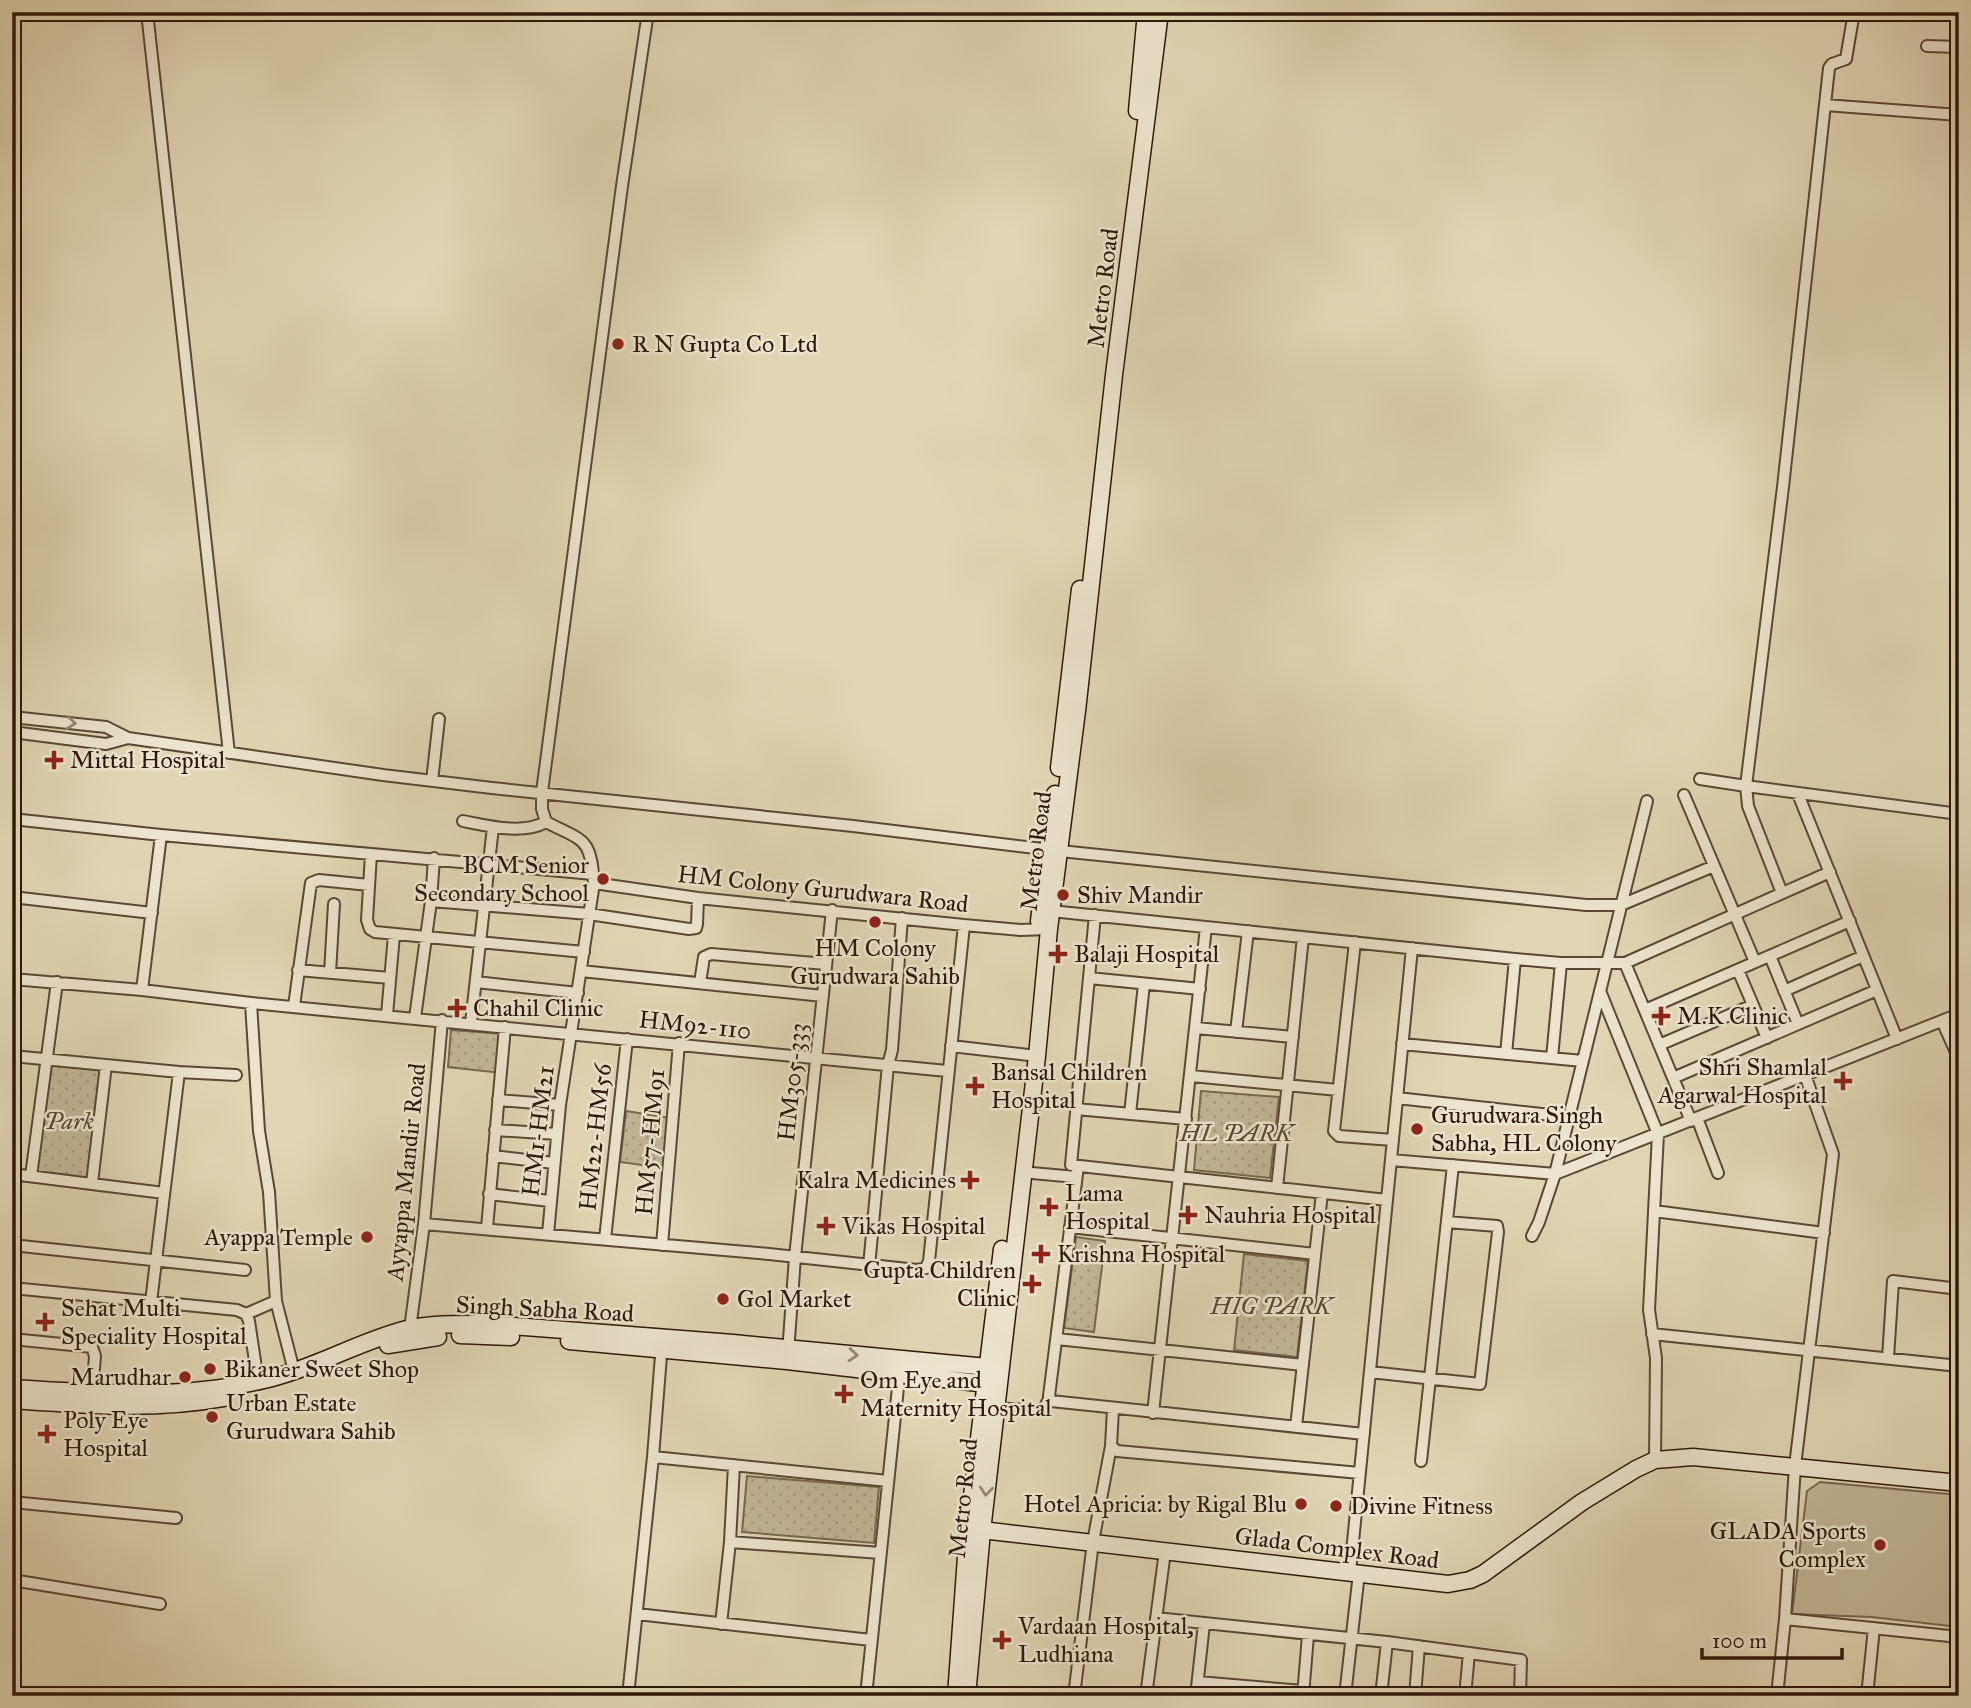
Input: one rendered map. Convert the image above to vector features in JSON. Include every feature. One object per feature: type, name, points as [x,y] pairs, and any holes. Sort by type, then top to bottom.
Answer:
[{"type":"street","points":[[147,12],[202,530],[229,754]]},
{"type":"street","points":[[593,879],[590,850],[582,841],[546,822],[542,809],[542,792],[620,200],[648,12]]},
{"type":"street","name":"Metro Road","points":[[1044,929],[1051,911],[1054,851],[1146,12]]},
{"type":"street","name":"Metro Road","points":[[975,1530],[995,1408],[993,1376],[1021,1172],[1044,929],[1160,12]]},
{"type":"street","points":[[1782,893],[1748,806],[1746,786],[1783,487],[1829,68],[1832,64],[1844,62],[1846,59],[1854,12]]},
{"type":"street","points":[[1927,46],[1959,47]]},
{"type":"street","points":[[1825,105],[1959,115]]},
{"type":"street","points":[[12,717],[106,727],[128,738],[432,781],[853,825],[1054,851],[1586,905],[1621,905],[1714,866]]},
{"type":"street","points":[[432,781],[439,719]]},
{"type":"street","points":[[12,732],[106,744],[128,738]]},
{"type":"street","points":[[1700,779],[1959,814]]},
{"type":"street","points":[[1798,794],[1897,1039]]},
{"type":"street","points":[[1684,795],[1755,962]]},
{"type":"street","points":[[1532,1236],[1555,1174],[1647,801]]},
{"type":"street","name":"HM Colony Gurudwara Road","points":[[12,819],[161,835],[434,858],[593,879],[698,898],[964,925],[1020,930],[1044,929]]},
{"type":"street","points":[[463,821],[493,827],[531,829],[546,822]]},
{"type":"street","points":[[471,1023],[493,827]]},
{"type":"street","points":[[142,990],[161,835]]},
{"type":"street","points":[[372,854],[368,926],[375,932],[584,952]]},
{"type":"street","points":[[415,1018],[434,858]]},
{"type":"street","points":[[1051,911],[1515,959],[1606,965],[1625,963],[1830,872]]},
{"type":"street","name":"HM1-HM21","points":[[548,1234],[557,1134],[593,879]]},
{"type":"street","points":[[294,1006],[311,883],[319,880],[369,885]]},
{"type":"street","points":[[12,897],[152,913]]},
{"type":"street","points":[[431,901],[589,914],[693,929],[697,925],[698,898]]},
{"type":"street","points":[[330,973],[334,904]]},
{"type":"street","name":"HM305-333","points":[[788,1355],[795,1257],[832,910]]},
{"type":"street","points":[[995,1408],[1043,1411],[1049,1399],[1077,1172],[1071,1165],[1095,915]]},
{"type":"street","points":[[869,1266],[888,1065],[892,1050],[902,918]]},
{"type":"street","points":[[1645,1010],[1850,921]]},
{"type":"street","points":[[424,1224],[917,1270],[928,1266],[964,925]]},
{"type":"street","points":[[1153,1413],[1206,927]]},
{"type":"street","points":[[1236,1032],[1248,931]]},
{"type":"street","points":[[387,1015],[394,934]]},
{"type":"street","points":[[1277,1188],[1303,937]]},
{"type":"street","points":[[1355,943],[1335,1134],[1393,1140]]},
{"type":"street","points":[[1345,1696],[1352,1639],[1360,1473],[1412,948]]},
{"type":"street","points":[[700,983],[704,957],[711,954],[826,964]]},
{"type":"street","points":[[1770,956],[1798,1024]]},
{"type":"street","points":[[1784,991],[1863,956]]},
{"type":"street","points":[[1506,1054],[1515,959]]},
{"type":"street","points":[[1552,1058],[1561,963]]},
{"type":"street","points":[[1625,963],[1659,1045],[1718,1173]]},
{"type":"street","points":[[298,970],[390,978]]},
{"type":"street","points":[[1738,970],[1767,1038]]},
{"type":"street","points":[[581,971],[822,996]]},
{"type":"street","points":[[1089,978],[1200,989]]},
{"type":"street","name":"HM92-110","points":[[12,979],[679,1043],[947,1072]]},
{"type":"street","points":[[32,1176],[57,982]]},
{"type":"street","points":[[476,982],[578,993]]},
{"type":"street","points":[[1130,1114],[1144,984]]},
{"type":"street","points":[[1600,990],[1658,1134],[1649,1310],[1656,1358],[1655,1460]]},
{"type":"street","points":[[1674,1078],[1877,990]]},
{"type":"street","points":[[251,1003],[258,1117],[269,1192],[276,1301],[294,1371]]},
{"type":"street","points":[[1659,1045],[1754,1005]]},
{"type":"street","points":[[1391,1160],[1555,1174],[1959,1014]]},
{"type":"street","name":"Ayyappa Mandir Road","points":[[410,1329],[424,1224],[442,1020]]},
{"type":"street","points":[[1942,1021],[1959,1059]]},
{"type":"street","points":[[486,1228],[505,1027]]},
{"type":"street","points":[[1196,1028],[1293,1037]]},
{"type":"street","name":"HM22-HM56","points":[[606,1239],[626,1039]]},
{"type":"street","name":"HM57-HM91","points":[[662,1245],[679,1043]]},
{"type":"street","points":[[1402,1044],[1583,1061]]},
{"type":"street","points":[[951,1046],[1032,1055]]},
{"type":"street","name":"Metro Road","points":[[961,1695],[975,1530],[1032,1055]]},
{"type":"street","points":[[12,1056],[236,1075]]},
{"type":"street","points":[[92,1183],[106,1065]]},
{"type":"street","points":[[151,1302],[179,1072]]},
{"type":"street","points":[[1777,1696],[1795,1466],[1833,1154],[1805,1075]]},
{"type":"street","points":[[1191,1076],[1338,1090]]},
{"type":"street","points":[[1397,1098],[1569,1117]]},
{"type":"street","points":[[498,1100],[561,1105]]},
{"type":"street","points":[[1076,1109],[1186,1119]]},
{"type":"street","points":[[495,1130],[557,1134]]},
{"type":"street","points":[[493,1156],[554,1163]]},
{"type":"street","points":[[1421,1461],[1453,1165]]},
{"type":"street","points":[[1021,1172],[1180,1177],[1387,1200]]},
{"type":"street","points":[[12,1174],[164,1193]]},
{"type":"street","points":[[1296,1427],[1322,1193]]},
{"type":"street","points":[[489,1195],[550,1201]]},
{"type":"street","points":[[1654,1211],[1824,1233]]},
{"type":"street","points":[[1370,1372],[1474,1384],[1479,1384],[1482,1380],[1497,1226],[1447,1222]]},
{"type":"street","points":[[1070,1227],[1315,1254]]},
{"type":"street","points":[[12,1245],[245,1270]]},
{"type":"street","points":[[1888,1358],[1893,1281],[1959,1289]]},
{"type":"street","points":[[12,1288],[237,1310],[246,1314],[249,1321],[259,1386]]},
{"type":"street","points":[[246,1314],[276,1301]]},
{"type":"street","name":"Singh Sabha Road","points":[[12,1388],[92,1393],[185,1393],[259,1386],[342,1350],[410,1329],[487,1324],[993,1376]]},
{"type":"street","points":[[1652,1334],[1959,1366]]},
{"type":"street","name":"Singh Sabha Road","points":[[12,1400],[96,1405],[159,1406],[195,1403],[307,1376],[387,1346],[427,1337],[506,1336],[662,1344]]},
{"type":"street","points":[[12,1339],[92,1347],[95,1356],[92,1393]]},
{"type":"street","points":[[1057,1339],[1303,1365]]},
{"type":"street","points":[[628,1696],[662,1344]]},
{"type":"street","points":[[900,1366],[866,1695],[961,1695]]},
{"type":"street","points":[[1049,1399],[1113,1409],[1364,1434]]},
{"type":"street","points":[[1074,1696],[1093,1542],[1111,1446],[1113,1409]]},
{"type":"street","points":[[1111,1446],[1116,1451],[1360,1473]]},
{"type":"street","points":[[653,1457],[888,1481]]},
{"type":"street","name":"Glada Complex Road","points":[[975,1530],[1448,1584],[1471,1580],[1483,1574],[1602,1489],[1655,1460],[1693,1457],[1959,1483]]},
{"type":"street","points":[[721,1623],[730,1542],[734,1465]]},
{"type":"street","points":[[12,1502],[176,1518]]},
{"type":"street","points":[[730,1542],[881,1553]]},
{"type":"street","points":[[1146,1696],[1164,1551]]},
{"type":"street","points":[[12,1580],[160,1604]]},
{"type":"street","points":[[637,1614],[871,1640]]},
{"type":"street","points":[[1156,1618],[1387,1642],[1521,1660],[1520,1696]]},
{"type":"street","points":[[1785,1619],[1959,1637]]},
{"type":"street","points":[[1196,1696],[1204,1623]]},
{"type":"street","points":[[1867,1696],[1874,1628]]},
{"type":"street","points":[[1198,1682],[1303,1693],[1308,1635]]},
{"type":"street","points":[[1381,1696],[1387,1642]]},
{"type":"street","points":[[1415,1696],[1419,1646]]},
{"type":"street","points":[[1465,1696],[1469,1653]]},
{"type":"green space","points":[[451,1030],[505,1034],[501,1073],[448,1067]]},
{"type":"green space","name":"Park","points":[[49,1062],[102,1068],[89,1180],[36,1172]]},
{"type":"green space","name":"HL PARK","points":[[1201,1091],[1279,1097],[1270,1178],[1194,1170]]},
{"type":"green space","points":[[626,1111],[671,1118],[665,1168],[620,1162]]},
{"type":"green space","points":[[1076,1237],[1105,1241],[1094,1332],[1064,1328]]},
{"type":"green space","name":"HIG PARK","points":[[1244,1254],[1308,1261],[1297,1357],[1234,1350]]},
{"type":"green space","points":[[747,1476],[879,1487],[874,1543],[742,1532]]},
{"type":"green space","name":"GLADA Sports Complex","points":[[1820,1482],[1959,1495],[1959,1627],[1871,1617],[1792,1614],[1807,1491]]},
{"type":"place","name":"R N Gupta Co Ltd","points":[[618,344]]},
{"type":"place","name":"Mittal Hospital","points":[[54,760]]},
{"type":"place","name":"BCM Senior Secondary School","points":[[603,879]]},
{"type":"place","name":"Shiv Mandir","points":[[1063,895]]},
{"type":"place","name":"HM Colony Gurudwara Sahib","points":[[875,922]]},
{"type":"place","name":"Balaji Hospital","points":[[1058,954]]},
{"type":"place","name":"Chahil Clinic","points":[[457,1008]]},
{"type":"place","name":"M.K Clinic","points":[[1661,1016]]},
{"type":"place","name":"Shri Shamlal Agarwal Hospital","points":[[1843,1081]]},
{"type":"place","name":"Bansal Children Hospital","points":[[975,1086]]},
{"type":"place","name":"Gurudwara Singh Sabha, HL Colony","points":[[1417,1129]]},
{"type":"place","name":"Kalra Medicines","points":[[970,1180]]},
{"type":"place","name":"Lama Hospital","points":[[1049,1207]]},
{"type":"place","name":"Nauhria Hospital","points":[[1188,1215]]},
{"type":"place","name":"Vikas Hospital","points":[[826,1226]]},
{"type":"place","name":"Ayappa Temple","points":[[367,1237]]},
{"type":"place","name":"Krishna Hospital","points":[[1041,1254]]},
{"type":"place","name":"Gupta Children Clinic","points":[[1032,1284]]},
{"type":"place","name":"Gol Market","points":[[723,1299]]},
{"type":"place","name":"Sehat Multi Speciality Hospital","points":[[45,1322]]},
{"type":"place","name":"Bikaner Sweet Shop","points":[[210,1369]]},
{"type":"place","name":"Marudhar","points":[[185,1377]]},
{"type":"place","name":"Om Eye and Maternity Hospital","points":[[844,1394]]},
{"type":"place","name":"Urban Estate Gurudwara Sahib","points":[[212,1417]]},
{"type":"place","name":"Poly Eye Hospital","points":[[47,1434]]},
{"type":"place","name":"Hotel Apricia: by Rigal Blu","points":[[1301,1504]]},
{"type":"place","name":"Divine Fitness","points":[[1336,1506]]},
{"type":"place","name":"GLADA Sports Complex","points":[[1880,1545]]},
{"type":"place","name":"Vardaan Hospital, Ludhiana","points":[[1002,1640]]}]
